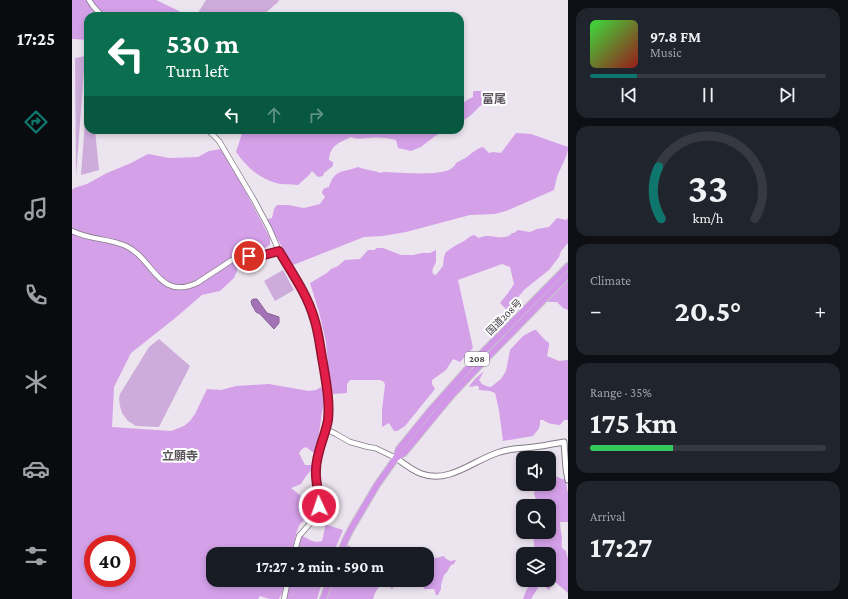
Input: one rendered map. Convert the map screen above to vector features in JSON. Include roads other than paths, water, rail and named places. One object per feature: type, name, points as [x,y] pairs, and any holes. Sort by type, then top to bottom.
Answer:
[{"type":"highway","name":"国道208号","points":[[342,547],[344,541],[377,485],[396,458],[399,449],[430,411],[478,357],[568,266]]},
{"type":"highway","name":"国道208号","points":[[396,458],[404,453],[451,396],[568,275]]},
{"type":"highway","points":[[323,599],[327,587]]},
{"type":"main road","points":[[396,458],[422,474],[437,476],[464,469],[500,452],[566,442],[566,469],[568,480]]},
{"type":"street","points":[[89,0],[99,12]]},
{"type":"street","points":[[212,134],[219,141],[243,182],[269,228],[279,251],[303,291],[314,318],[318,336],[329,400],[328,420],[317,461],[316,471],[320,500],[315,518],[298,536],[296,547]]},
{"type":"street","points":[[72,231],[87,237],[116,242],[128,247],[137,253],[147,263],[157,277],[169,285],[176,287],[190,286],[197,283],[232,260],[279,251]]},
{"type":"street","points":[[326,429],[350,442],[368,448],[375,448],[396,458]]},
{"type":"street","points":[[284,599],[287,587]]},
{"type":"district","name":"富尾","points":[[494,99]]},
{"type":"district","name":"立願寺","points":[[180,456]]}]
